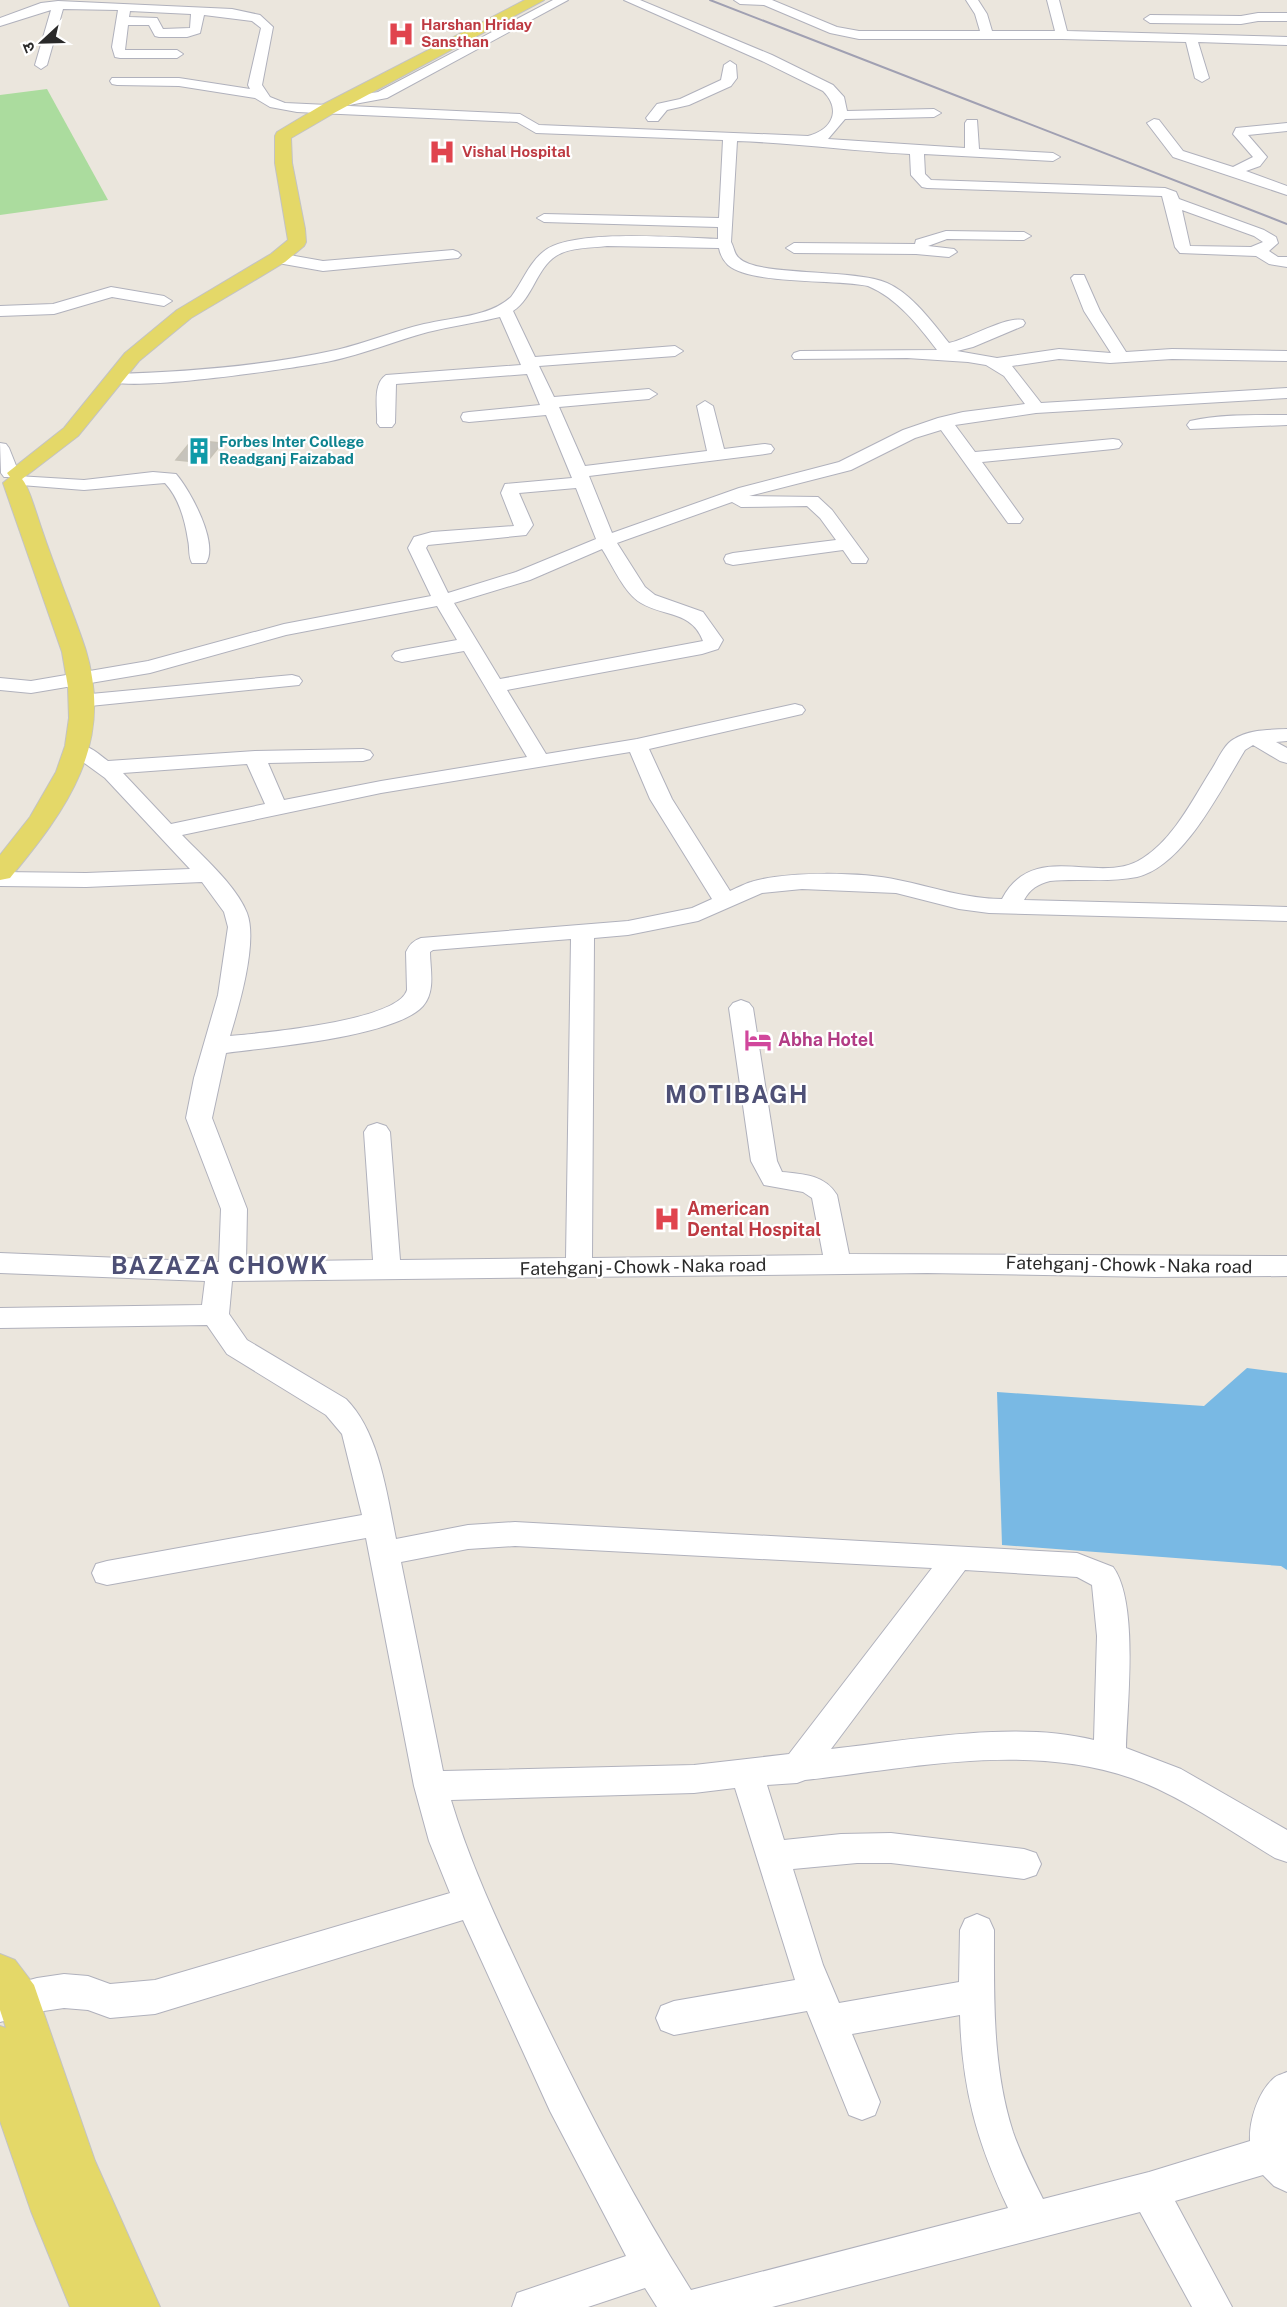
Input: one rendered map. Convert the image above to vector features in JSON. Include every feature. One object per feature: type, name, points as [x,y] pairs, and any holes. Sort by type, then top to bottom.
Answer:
[{"type":"main road","points":[[0,872],[53,804],[68,777],[79,750],[80,690],[74,652],[11,478],[71,432],[132,357],[184,314],[278,258],[297,242],[296,221],[281,150],[283,136],[536,0]]},
{"type":"main road","points":[[6,1993],[74,2165],[136,2307]]},
{"type":"main road","points":[[0,2047],[70,2256],[94,2307]]},
{"type":"street","points":[[334,107],[382,95],[562,0]]},
{"type":"street","points":[[630,0],[767,57],[822,83],[837,97],[840,115],[825,136],[809,140]]},
{"type":"street","points":[[740,0],[781,4],[847,34],[1062,35],[1287,41]]},
{"type":"street","points":[[972,0],[981,14],[986,52]]},
{"type":"street","points":[[1053,0],[1062,35]]},
{"type":"street","points":[[9,5],[95,3],[125,7],[198,10],[256,18],[267,27],[255,85],[257,94],[262,99],[275,104],[515,118],[524,120],[536,129],[809,140],[836,146],[972,151],[1053,157]]},
{"type":"street","points":[[0,22],[27,5]]},
{"type":"street","points":[[42,65],[58,5]]},
{"type":"street","points":[[125,7],[118,47],[120,54],[177,54]]},
{"type":"street","points":[[123,21],[153,21],[159,33],[193,32],[196,30],[198,10]]},
{"type":"street","points":[[1155,38],[1149,14],[1241,20],[1258,17],[1287,17]]},
{"type":"street","points":[[1191,39],[1202,78]]},
{"type":"street","points":[[653,118],[662,107],[684,102],[726,83],[730,78],[730,65]]},
{"type":"street","points":[[117,81],[179,82],[257,94]]},
{"type":"street","points":[[840,115],[934,113]]},
{"type":"street","points":[[585,130],[589,116]]},
{"type":"street","points":[[634,117],[670,119]]},
{"type":"street","points":[[714,122],[761,124]]},
{"type":"street","points":[[972,123],[972,151]]},
{"type":"street","points":[[1154,123],[1178,154],[1234,171],[1287,191]]},
{"type":"street","points":[[1234,171],[1255,164],[1260,157],[1240,134],[1241,131],[1287,127]]},
{"type":"street","points":[[730,137],[725,244],[730,258],[736,264],[795,277],[855,279],[876,266],[916,249],[924,241],[946,235],[1024,236]]},
{"type":"street","points":[[916,149],[918,175],[927,184],[1166,192],[1171,195],[1185,250],[1259,251],[1274,261],[1287,262]]},
{"type":"street","points":[[1173,202],[1258,233],[1271,240],[1271,243],[1259,251]]},
{"type":"street","points":[[544,218],[726,223]]},
{"type":"street","points":[[595,243],[600,219]]},
{"type":"street","points":[[113,379],[180,376],[330,356],[405,333],[505,311],[517,299],[546,256],[560,246],[595,243],[725,244]]},
{"type":"street","points":[[794,248],[876,266],[892,292],[930,330],[947,353]]},
{"type":"street","points":[[916,249],[949,252]]},
{"type":"street","points":[[278,258],[323,266],[453,255]]},
{"type":"street","points":[[1079,278],[1092,311],[1122,358]]},
{"type":"street","points":[[0,311],[54,309],[111,292],[164,301]]},
{"type":"street","points":[[496,686],[711,645],[713,640],[696,615],[648,599],[638,591],[606,541],[549,406],[505,311]]},
{"type":"street","points":[[947,353],[1017,324]]},
{"type":"street","points":[[386,423],[387,382],[392,379],[675,351]]},
{"type":"street","points":[[800,356],[947,353],[984,359],[1005,368],[1036,408]]},
{"type":"street","points":[[996,363],[1047,354],[1122,358],[1172,354],[1287,356]]},
{"type":"street","points":[[469,417],[649,394]]},
{"type":"street","points":[[80,690],[150,667],[284,630],[443,600],[500,584],[606,541],[759,487],[821,474],[845,466],[909,434],[944,422],[979,414],[1036,408],[1280,394],[1287,408]]},
{"type":"street","points":[[705,406],[717,455]]},
{"type":"street","points":[[1196,425],[1287,420]]},
{"type":"street","points":[[944,422],[1014,519]]},
{"type":"street","points":[[972,458],[1113,444]]},
{"type":"street","points":[[0,448],[11,478],[84,485],[153,477],[170,478],[187,506],[197,530],[199,559]]},
{"type":"street","points":[[538,760],[419,556],[417,548],[421,541],[432,538],[520,531],[524,525],[510,493],[511,488],[765,449]]},
{"type":"street","points":[[724,499],[754,503],[802,499],[812,501],[854,552],[733,559]]},
{"type":"street","points":[[402,656],[470,644]]},
{"type":"street","points":[[0,697],[10,686],[80,690],[292,681]]},
{"type":"street","points":[[167,831],[381,787],[637,745],[795,710]]},
{"type":"street","points":[[1010,907],[1023,885],[1042,877],[1067,872],[1118,874],[1131,872],[1149,864],[1172,845],[1244,740],[1254,737],[1287,735]]},
{"type":"street","points":[[1254,737],[1287,757]]},
{"type":"street","points":[[637,745],[661,799],[725,901]]},
{"type":"street","points":[[79,750],[104,768],[167,831],[208,875],[235,912],[239,927],[230,995],[204,1089],[200,1118],[234,1209],[235,1224],[215,1315],[237,1347],[336,1407],[348,1418],[356,1433],[381,1539],[430,1786],[446,1841],[471,1902],[589,2153],[617,2207],[679,2307]]},
{"type":"street","points":[[104,768],[255,758],[363,755]]},
{"type":"street","points":[[255,758],[277,808]]},
{"type":"street","points":[[0,879],[86,880],[208,875]]},
{"type":"street","points":[[215,1046],[361,1024],[405,1011],[415,1001],[419,991],[418,952],[420,947],[429,943],[628,928],[669,921],[698,914],[757,887],[773,884],[868,883],[896,886],[959,902],[1010,907],[1287,914]]},
{"type":"street","points":[[579,1268],[582,1187],[583,931]]},
{"type":"street","points":[[741,1008],[764,1161],[768,1172],[773,1179],[812,1184],[819,1188],[824,1195],[838,1264]]},
{"type":"street","points":[[377,1132],[387,1270]]},
{"type":"street","name":"Fatehganj - Chowk - Naka road","points":[[0,1263],[225,1272],[927,1263],[1155,1267],[1287,1266]]},
{"type":"street","points":[[0,1318],[215,1315]]},
{"type":"street","points":[[107,1574],[381,1539],[493,1534],[770,1546],[1077,1566],[1104,1577],[1110,1589],[1113,1621],[1109,1759]]},
{"type":"street","points":[[797,1768],[957,1558]]},
{"type":"street","points":[[430,1786],[616,1783],[694,1779],[961,1748],[1040,1746],[1086,1752],[1135,1765],[1169,1779],[1287,1847]]},
{"type":"street","points":[[747,1773],[796,1934],[862,2102]]},
{"type":"street","points":[[774,1856],[832,1849],[908,1849],[1024,1864]]},
{"type":"street","points":[[6,1993],[64,1991],[88,1993],[110,2001],[154,1997],[471,1902]]},
{"type":"street","points":[[977,1930],[976,1996],[984,2082],[991,2119],[1003,2154],[1033,2221]]},
{"type":"street","points":[[674,2018],[976,1996]]},
{"type":"street","points":[[1279,2164],[1267,2133],[1271,2111],[1287,2090]]},
{"type":"street","points":[[697,2307],[1149,2191],[1251,2159],[1279,2164]]},
{"type":"street","points":[[1149,2191],[1213,2307]]},
{"type":"street","points":[[531,2307],[652,2266]]},
{"type":"green space","points":[[47,89],[108,200],[0,215],[0,95]]},
{"type":"water","points":[[1247,1368],[1287,1373],[1287,1570],[1281,1566],[1002,1545],[997,1392],[1204,1406]]},
{"type":"building","name":"Forbes Inter College Readganj Faizabad","points":[[192,440],[222,443],[206,463],[176,460]]},
{"type":"railway","points":[[710,0],[1287,224]]},
{"type":"place","name":"Harshan Hriday Sansthan","points":[[401,34]]},
{"type":"place","name":"Vishal Hospital","points":[[442,152]]},
{"type":"place","name":"Forbes Inter College Readganj Faizabad","points":[[199,451]]},
{"type":"place","name":"Abha Hotel","points":[[758,1040]]},
{"type":"place","name":"American Dental Hospital","points":[[667,1219]]},
{"type":"district","name":"MOTIBAGH","points":[[737,1095]]},
{"type":"district","name":"BAZAZA CHOWK","points":[[220,1266]]}]
